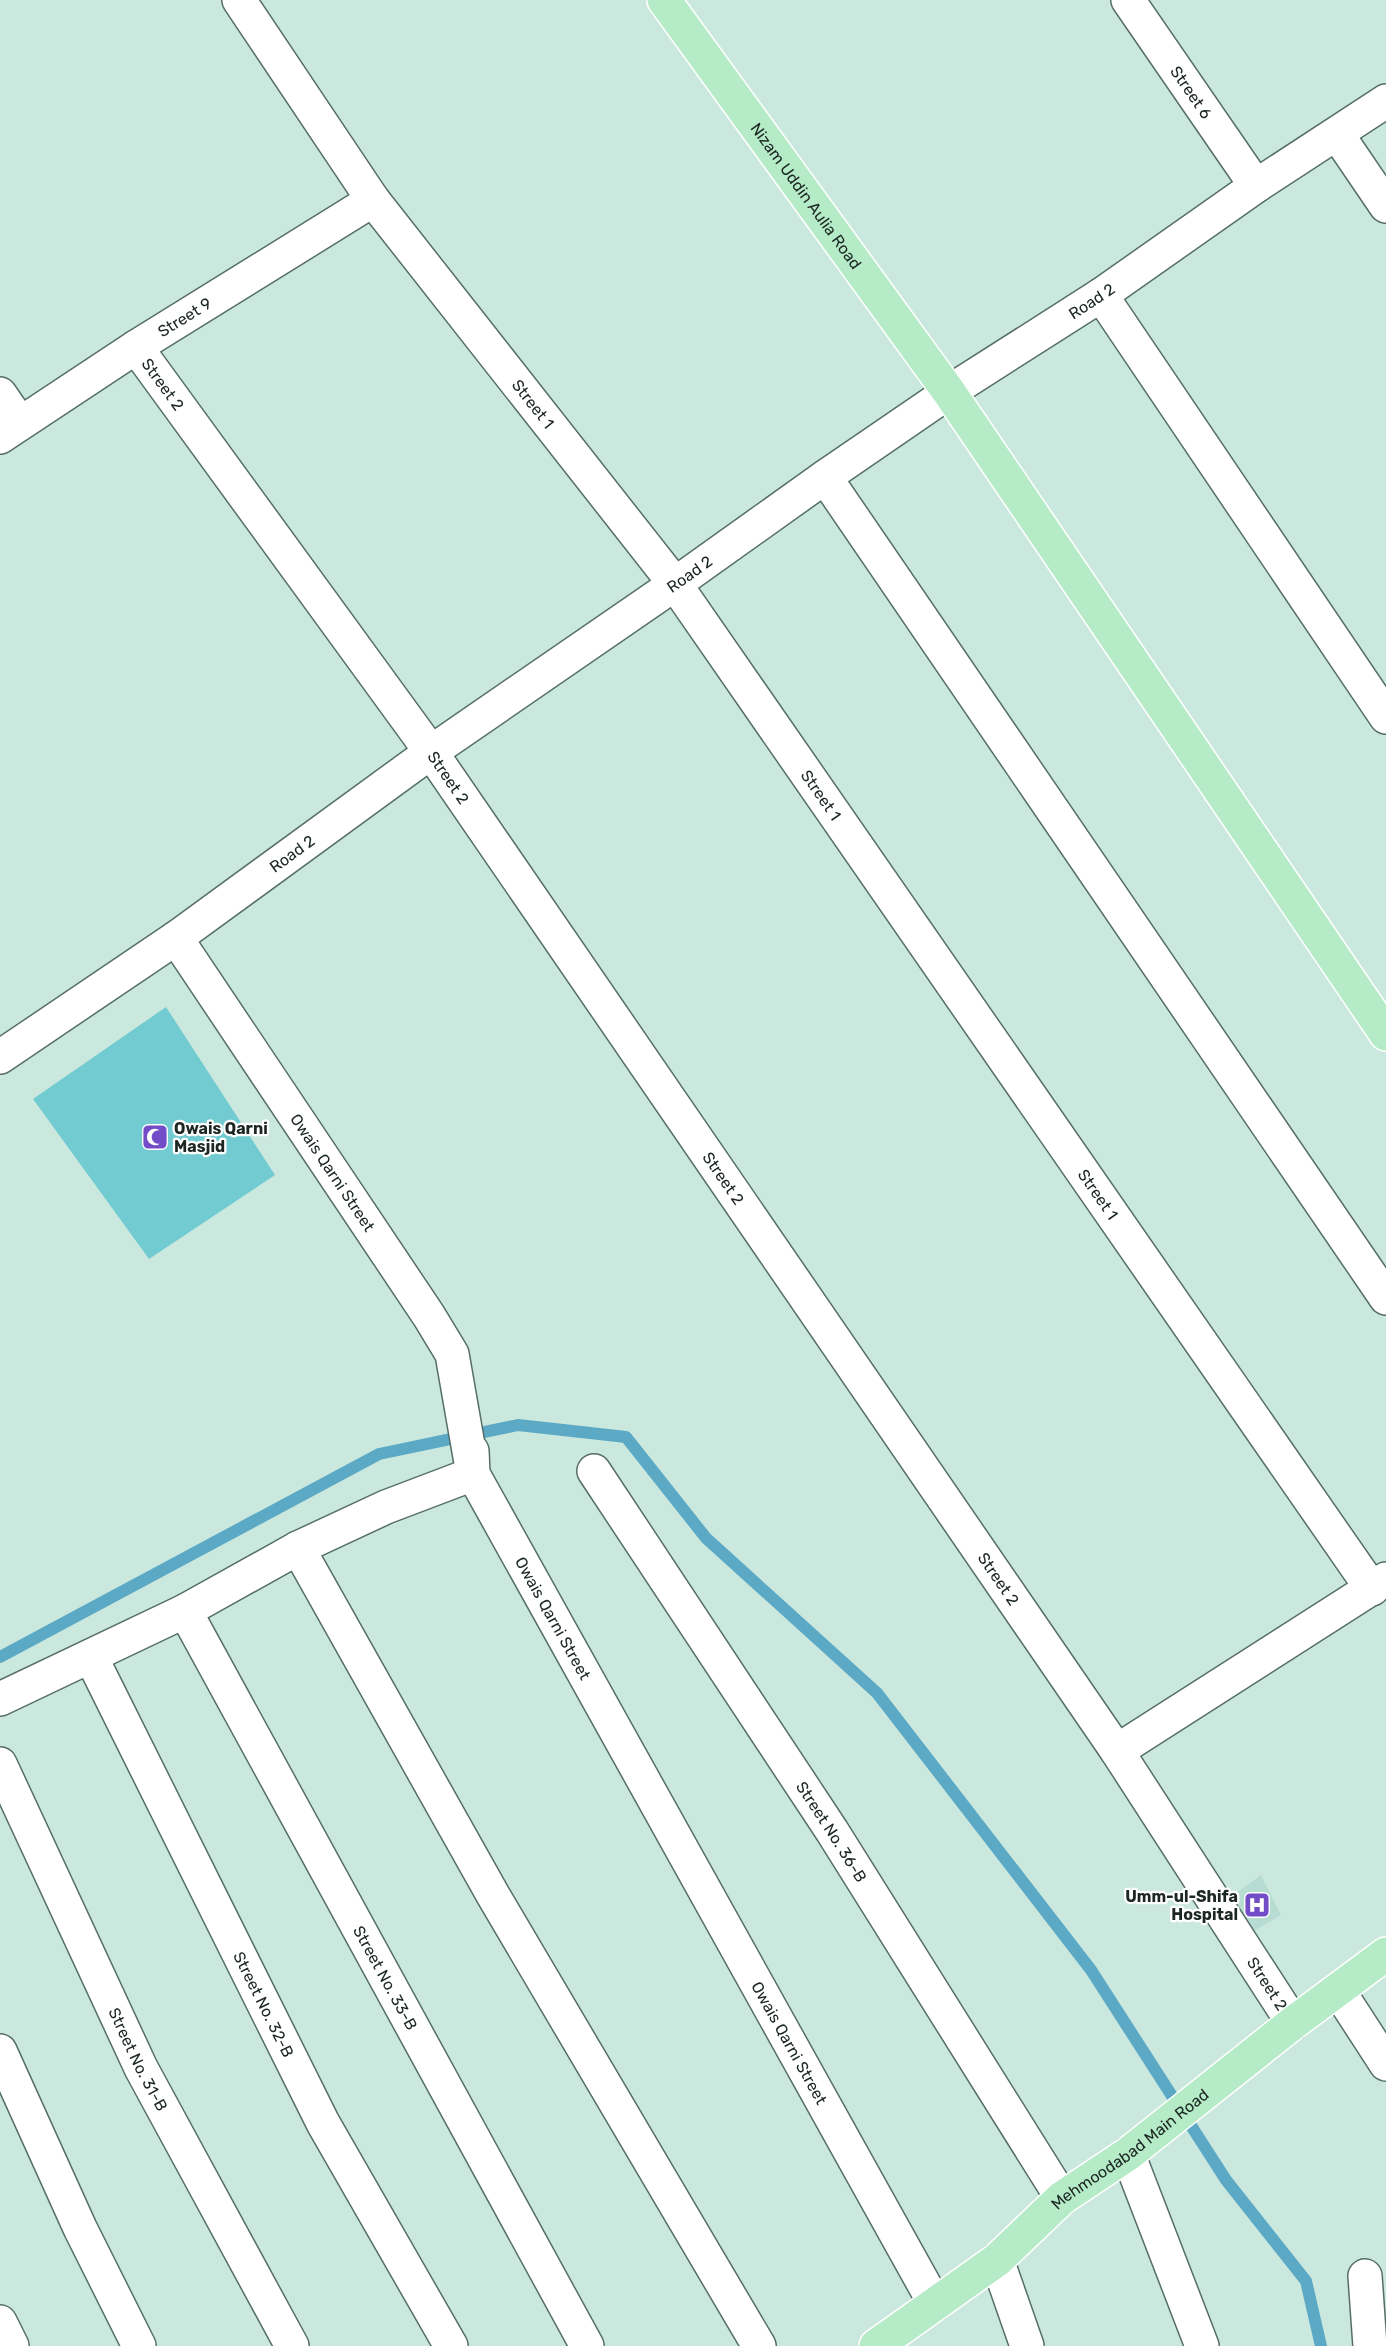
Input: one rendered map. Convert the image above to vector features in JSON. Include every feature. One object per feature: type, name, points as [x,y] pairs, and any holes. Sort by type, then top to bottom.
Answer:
[{"type":"main road","name":"Nizam Uddin Aulia Road","points":[[664,0],[949,392],[1386,1034]]},
{"type":"main road","name":"Mehmoodabad Main Road","points":[[876,2346],[997,2260],[1062,2198],[1136,2146],[1293,2023],[1386,1954]]},
{"type":"street","name":"Street 1","points":[[239,0],[374,200],[675,584],[1379,1584]]},
{"type":"street","name":"Street 6","points":[[1128,0],[1256,186]]},
{"type":"street","name":"Road 2","points":[[0,1057],[176,938],[431,752],[675,584],[825,477],[949,392],[1101,295],[1256,186],[1386,101]]},
{"type":"street","points":[[1337,134],[1386,206]]},
{"type":"street","name":"Street 9","points":[[10,430],[136,347],[374,200]]},
{"type":"street","points":[[1101,295],[1386,717]]},
{"type":"street","name":"Street 2","points":[[136,347],[431,752],[1117,1751],[1293,2023]]},
{"type":"street","points":[[0,394],[10,430]]},
{"type":"street","points":[[825,477],[1386,1298]]},
{"type":"street","name":"Owais Qarni Street","points":[[176,938],[452,1354],[472,1459],[934,2304]]},
{"type":"street","points":[[0,1699],[185,1611],[298,1548],[386,1506],[472,1459]]},
{"type":"street","name":"Street No. 36-B","points":[[594,1471],[832,1831],[1062,2198]]},
{"type":"street","points":[[298,1548],[493,1895],[759,2346]]},
{"type":"street","points":[[1117,1751],[1379,1584]]},
{"type":"street","name":"Street No. 33-B","points":[[185,1611],[587,2346]]},
{"type":"street","name":"Street No. 32-B","points":[[91,1657],[323,2123],[451,2346]]},
{"type":"street","name":"Street No. 31-B","points":[[0,1764],[141,2068],[292,2346]]},
{"type":"street","points":[[1338,1990],[1386,2064]]},
{"type":"street","points":[[0,2051],[80,2228],[139,2346]]},
{"type":"street","points":[[1136,2146],[1202,2346]]},
{"type":"street","points":[[997,2260],[1027,2346]]},
{"type":"street","points":[[1370,2346],[1365,2276],[1386,2306]]},
{"type":"street","points":[[0,2322],[12,2346]]},
{"type":"shaded area","name":"Umm-ul-Shifa Hospital","points":[[1261,1875],[1281,1915],[1254,1931],[1232,1896]]},
{"type":"building","name":"Owais Qarni Masjid","points":[[166,1007],[275,1175],[149,1259],[33,1099]]},
{"type":"waterway","points":[[0,1657],[379,1454],[518,1425],[626,1437],[706,1538],[877,1693],[1091,1970],[1226,2180],[1306,2281],[1321,2346]]},
{"type":"place","name":"Owais Qarni Masjid","points":[[155,1137]]},
{"type":"place","name":"Umm-ul-Shifa Hospital","points":[[1257,1905]]}]
